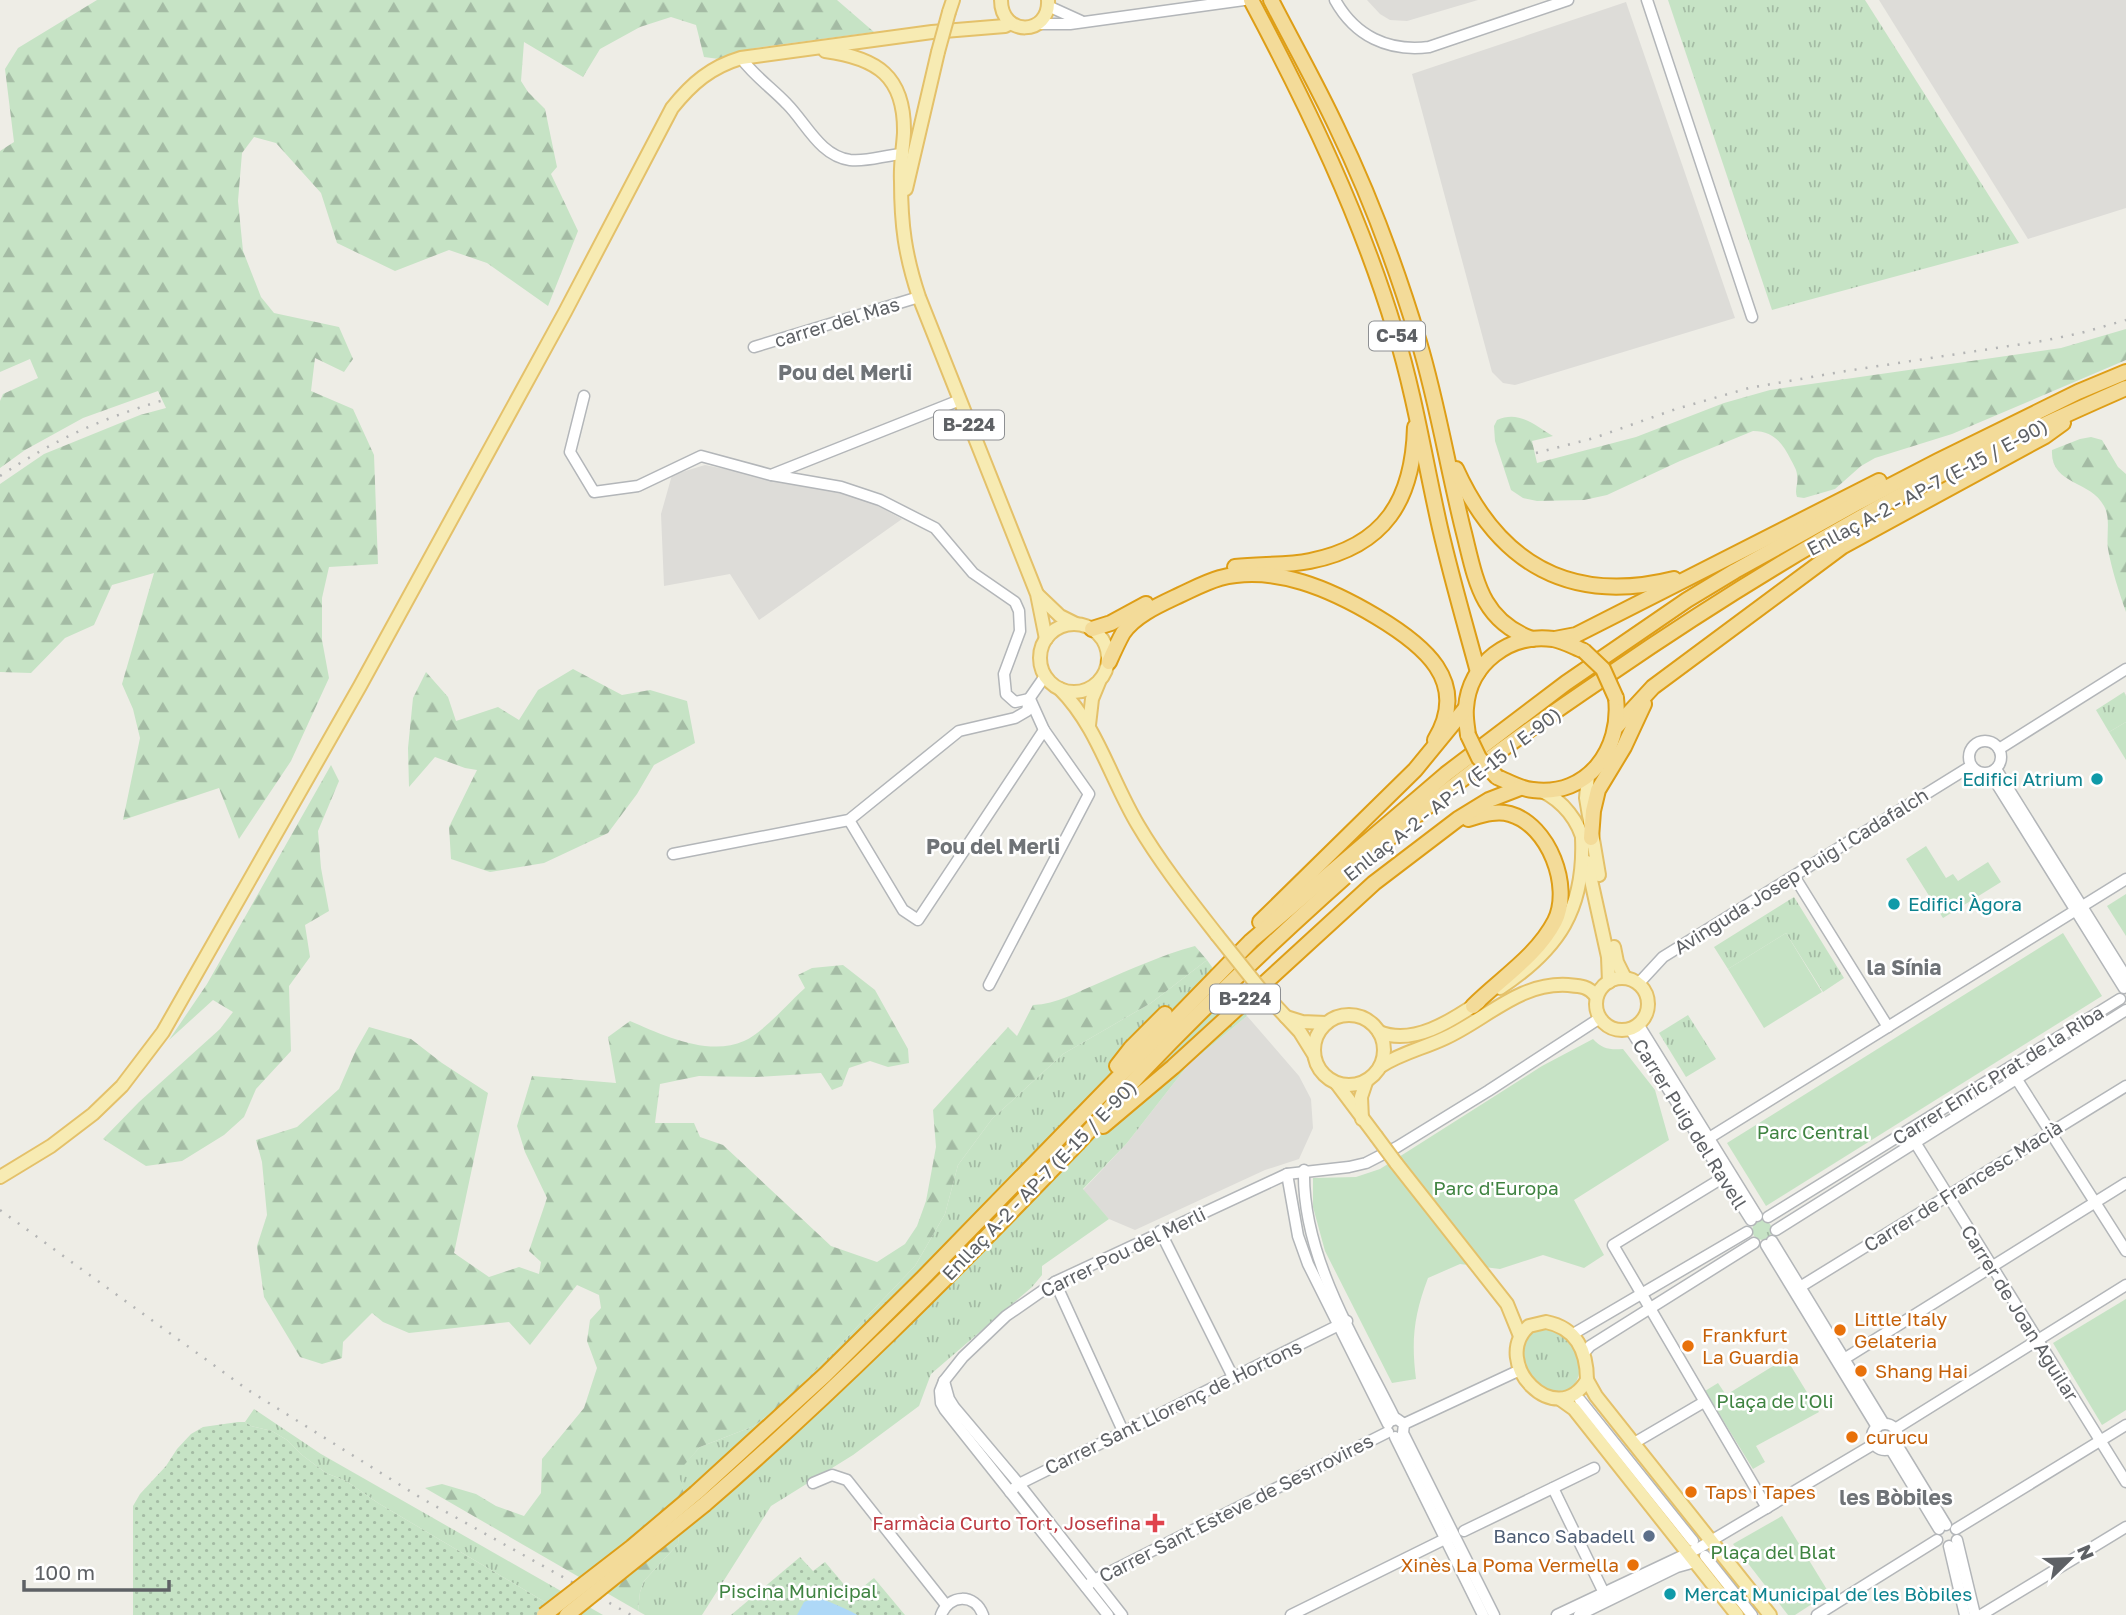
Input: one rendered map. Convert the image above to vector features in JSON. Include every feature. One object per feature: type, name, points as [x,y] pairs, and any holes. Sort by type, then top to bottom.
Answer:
[{"type":"highway","name":"C-54","points":[[1251,0],[1329,152],[1368,249],[1395,329],[1414,398],[1440,528],[1478,672]]},
{"type":"highway","name":"C-54","points":[[1275,6],[1338,129],[1403,290],[1437,408],[1459,513],[1482,596],[1493,614],[1505,626],[1532,639]]},
{"type":"highway","name":"Enllaç A-2 - AP-7 (E-15 / E-90)","points":[[567,1615],[700,1499],[1054,1144],[1251,941],[1446,774],[1566,683],[1687,600],[1735,571],[1859,502],[2078,392],[2126,372]]},
{"type":"highway","name":"Enllaç A-2 - AP-7 (E-15 / E-90)","points":[[544,1615],[793,1427],[875,1349],[1066,1155],[1142,1072],[1269,948],[1390,838],[1544,718],[1716,603],[1864,515],[1983,453],[2126,388]]},
{"type":"highway","points":[[1555,639],[1576,635],[2025,408],[2078,392]]},
{"type":"highway","points":[[1092,629],[1112,622],[1169,591],[1214,572],[1251,565],[1307,562],[1362,543],[1388,519],[1412,471],[1414,398]]},
{"type":"highway","points":[[1617,726],[1654,687],[1843,546],[2045,436],[2086,405]]},
{"type":"highway","points":[[1444,444],[1465,490],[1495,533],[1511,549],[1542,571],[1579,582],[1620,586],[1696,574]]},
{"type":"highway","points":[[1109,662],[1124,632],[1138,619],[1155,608],[1221,578],[1278,576],[1310,584],[1406,635],[1419,645],[1438,668],[1447,701],[1445,717],[1439,733],[1415,770]]},
{"type":"highway","name":"C-54","points":[[1532,639],[1555,639],[1584,651],[1603,669],[1616,698],[1617,726],[1612,744],[1602,761],[1588,775],[1566,787],[1542,791],[1520,788],[1497,777],[1479,758],[1468,735],[1465,709],[1469,690],[1491,655],[1510,645],[1532,639]]},
{"type":"highway","points":[[1587,838],[1595,799],[1602,781],[1620,753],[1636,717],[1654,687]]},
{"type":"highway","points":[[1054,1144],[1131,1048],[1415,770],[1465,709]]},
{"type":"highway","points":[[1425,844],[1489,800],[1520,788]]},
{"type":"highway","points":[[1425,844],[1469,819],[1486,814],[1512,814],[1535,830],[1548,847],[1559,870],[1562,895],[1554,924],[1536,949],[1473,1006]]},
{"type":"highway","name":"B-224","points":[[1066,1155],[1173,1068],[1374,883],[1425,844]]},
{"type":"main road","points":[[0,1177],[51,1146],[93,1114],[130,1076],[163,1032],[360,687],[565,312],[672,108],[689,87],[727,62],[741,58],[932,32],[1005,26],[1011,23],[1024,27],[1037,24],[1043,19],[1048,3]]},
{"type":"main road","points":[[977,28],[1001,4],[1011,23]]},
{"type":"main road","name":"B-224","points":[[951,6],[902,206],[906,254],[919,297],[1037,594],[1046,639],[1040,657],[1045,676],[1076,705],[1089,725],[1107,767],[1137,824],[1180,887],[1261,990],[1300,1032],[1322,1074],[1337,1084],[1507,1304],[1521,1336],[1517,1346],[1520,1370]]},
{"type":"main road","points":[[808,49],[863,58],[879,67],[894,84],[904,129],[902,206]]},
{"type":"main road","name":"B-224","points":[[1037,594],[1060,616],[1092,629]]},
{"type":"main road","points":[[1046,639],[1059,627],[1076,624]]},
{"type":"main road","points":[[1089,725],[1092,699],[1109,662],[1105,643],[1092,629]]},
{"type":"main road","points":[[1060,690],[1080,692],[1099,682]]},
{"type":"main road","points":[[1588,775],[1587,838],[1608,957],[1609,982]]},
{"type":"main road","points":[[1542,791],[1562,805],[1587,838],[1617,962],[1625,978],[1638,984],[1643,990],[1647,1004],[1643,1018],[1634,1026],[1614,1029],[1600,1018],[1596,996],[1604,984],[1625,978]]},
{"type":"main road","points":[[1473,1006],[1519,976],[1558,936],[1578,898],[1587,838]]},
{"type":"main road","points":[[1362,1119],[1360,1097],[1366,1082],[1395,1056],[1460,1030],[1507,1000],[1531,989],[1558,984],[1577,986],[1586,987],[1596,996]]},
{"type":"main road","name":"B-224","points":[[1283,1016],[1302,1022],[1326,1023],[1337,1017],[1361,1017],[1379,1032],[1400,1038],[1443,1024],[1473,1006]]},
{"type":"main road","points":[[1313,1053],[1314,1042],[1326,1023]]},
{"type":"main road","points":[[1379,1032],[1384,1043],[1381,1066]]},
{"type":"main road","points":[[1337,1084],[1349,1086],[1366,1082]]},
{"type":"main road","name":"B-224","points":[[1507,1304],[1535,1323],[1552,1323],[1573,1334]]},
{"type":"main road","points":[[1521,1336],[1525,1329],[1535,1323]]},
{"type":"main road","points":[[1573,1334],[1584,1353],[1587,1380],[1596,1396],[1770,1615]]},
{"type":"main road","points":[[1520,1370],[1525,1381],[1536,1392],[1560,1399],[1574,1409],[1696,1557],[1737,1615]]},
{"type":"main road","points":[[1560,1399],[1577,1394],[1587,1380]]},
{"type":"street","points":[[1037,24],[1070,24],[1244,0]]},
{"type":"street","points":[[1335,0],[1353,26],[1366,36],[1412,49],[1429,47],[1568,0]]},
{"type":"street","points":[[1647,0],[1752,317]]},
{"type":"street","points":[[1048,3],[1082,21]]},
{"type":"street","points":[[741,58],[788,105],[811,135],[829,152],[847,160],[873,160],[884,155],[903,155]]},
{"type":"street","name":"carrer del Mas","points":[[754,347],[919,297]]},
{"type":"street","points":[[584,396],[570,452],[594,492],[638,486],[701,456],[771,475],[841,487],[880,500],[935,528],[973,573],[1015,602],[1019,611],[1020,631],[1004,674],[1006,694],[1015,702],[1029,699]]},
{"type":"street","points":[[771,475],[960,400]]},
{"type":"street","points":[[1999,749],[2126,669]]},
{"type":"street","points":[[673,854],[849,820],[959,731],[1015,718],[1027,711],[1029,699],[1045,676]]},
{"type":"street","points":[[989,985],[1089,794],[1045,730],[1029,699]]},
{"type":"street","points":[[849,820],[904,910],[918,920],[1045,730]]},
{"type":"street","points":[[1987,741],[1999,749],[2001,760],[1993,771],[1978,772],[1971,766],[1969,752],[1976,744],[1987,741]]},
{"type":"street","name":"Avinguda Josep Puig i Cadafalch","points":[[1638,984],[1663,957],[1971,766]]},
{"type":"street","points":[[1993,771],[2125,984],[2120,999],[2126,1010]]},
{"type":"street","points":[[1794,876],[1888,1027]]},
{"type":"street","points":[[1709,1138],[2126,879]]},
{"type":"street","name":"Carrer Enric Prat de la Riba","points":[[1768,1217],[2120,999]]},
{"type":"street","name":"Carrer Enric Prat de la Riba","points":[[1776,1230],[2126,1010]]},
{"type":"street","name":"Carrer Pou del Merli","points":[[944,1381],[963,1357],[998,1323],[1055,1282],[1287,1174],[1366,1163],[1465,1105],[1600,1018]]},
{"type":"street","name":"Carrer Puig del Ravell","points":[[1634,1026],[1709,1138],[1754,1218]]},
{"type":"street","name":"Carrer Puig del Ravell","points":[[1634,1026],[1724,1177],[1754,1218]]},
{"type":"street","points":[[2009,1067],[2126,1251]]},
{"type":"street","name":"Carrer de Francesc Macià","points":[[1800,1287],[2126,1086]]},
{"type":"street","name":"Carrer de Joan Aguilar","points":[[1908,1131],[2126,1482]]},
{"type":"street","points":[[1304,1170],[1304,1191],[1311,1234],[1342,1323]]},
{"type":"street","points":[[1287,1174],[1298,1236],[1308,1264],[1342,1323],[1494,1615]]},
{"type":"street","points":[[1724,1177],[1613,1245],[1767,1508]]},
{"type":"street","points":[[1844,1359],[2126,1183]]},
{"type":"street","points":[[1573,1334],[1747,1232],[1754,1218],[1768,1217],[1774,1223],[1776,1230],[1769,1243]]},
{"type":"street","points":[[1160,1231],[1233,1377]]},
{"type":"street","points":[[1747,1232],[1754,1243]]},
{"type":"street","points":[[1584,1353],[1590,1346],[1754,1243],[1769,1243]]},
{"type":"street","points":[[1769,1243],[1800,1287],[1844,1359],[1880,1425]]},
{"type":"street","points":[[1769,1243],[1880,1425],[1895,1429],[2126,1285]]},
{"type":"street","points":[[1055,1282],[1124,1431]]},
{"type":"street","name":"Carrer Sant Llorenç de Hortons","points":[[1010,1492],[1019,1484],[1342,1323]]},
{"type":"street","name":"Carrer Sant Esteve de Sesrrovires","points":[[1090,1583],[1396,1428],[1520,1370]]},
{"type":"street","points":[[944,1381],[954,1407],[1019,1484],[1090,1583],[1108,1615]]},
{"type":"street","points":[[944,1381],[940,1391],[941,1403],[1010,1492],[1090,1583],[1122,1615]]},
{"type":"street","points":[[1580,1400],[1693,1541]]},
{"type":"street","points":[[1634,1443],[1704,1402]]},
{"type":"street","points":[[1880,1425],[1872,1436],[1874,1444],[1880,1449],[1893,1446],[1898,1437],[1895,1429]]},
{"type":"street","points":[[1937,1540],[1942,1545],[1954,1538],[2126,1425]]},
{"type":"street","points":[[1579,1615],[1696,1557],[1712,1541],[1874,1444]]},
{"type":"street","points":[[1893,1446],[1942,1527]]},
{"type":"street","points":[[1292,1615],[1594,1468]]},
{"type":"street","points":[[813,1483],[832,1475],[847,1480],[943,1610],[958,1598],[965,1598],[978,1605],[983,1615]]},
{"type":"street","points":[[1553,1488],[1604,1593]]},
{"type":"street","points":[[1942,1527],[1951,1525],[1975,1615]]},
{"type":"street","points":[[1817,1615],[1937,1540],[1942,1527]]},
{"type":"street","points":[[1981,1615],[2126,1527]]},
{"type":"street","points":[[1454,1535],[1483,1615]]},
{"type":"street","points":[[1954,1538],[1952,1552],[1965,1615]]},
{"type":"street","points":[[1557,1615],[1604,1593],[1696,1557]]},
{"type":"street","points":[[1696,1557],[1752,1615]]},
{"type":"shaded area","points":[[1367,0],[1478,0],[1407,21],[1390,20]]},
{"type":"shaded area","points":[[1879,0],[2126,0],[2126,208],[2028,239]]},
{"type":"shaded area","points":[[1626,2],[1735,318],[1515,385],[1503,383],[1492,372],[1412,74]]},
{"type":"shaded area","points":[[705,465],[861,497],[902,519],[759,620],[730,574],[664,586],[661,514],[672,475]]},
{"type":"shaded area","points":[[1247,1016],[1299,1076],[1311,1099],[1313,1128],[1299,1159],[1265,1170],[1135,1230],[1109,1219],[1083,1190],[1127,1143],[1188,1065]]},
{"type":"green space","points":[[97,0],[837,0],[874,32],[755,48],[719,59],[704,57],[696,25],[671,17],[640,27],[600,49],[583,77],[524,42],[521,81],[545,109],[557,167],[551,174],[578,231],[548,306],[487,263],[449,250],[395,271],[337,243],[321,193],[276,143],[254,137],[242,153],[238,201],[243,251],[261,297],[274,313],[339,327],[353,359],[344,372],[315,358],[311,391],[353,409],[374,455],[378,564],[329,567],[322,598],[322,640],[329,678],[291,761],[239,839],[219,788],[123,820],[140,738],[133,709],[122,684],[154,573],[112,585],[94,625],[65,638],[31,673],[0,672],[0,484],[44,454],[140,415],[166,408],[158,391],[83,418],[25,450],[0,468],[0,401],[3,394],[38,378],[30,359],[0,372],[0,151],[14,142],[5,69],[18,48]]},
{"type":"green space","points":[[1668,0],[1865,0],[2019,243],[1772,310]]},
{"type":"green space","points":[[2126,329],[2126,360],[1952,434],[1875,458],[1861,466],[1835,489],[1804,498],[1797,497],[1796,471],[1784,448],[1766,433],[1753,431],[1607,495],[1584,500],[1537,501],[1523,498],[1511,490],[1495,441],[1494,426],[1497,420],[1512,417],[1533,423],[1553,436],[1532,441],[1537,463],[1636,437],[1724,403],[1770,390],[2061,348]]},
{"type":"green space","points":[[2091,437],[2102,440],[2118,467],[2126,474],[2126,612],[2110,557],[2104,506],[2090,491],[2057,470],[2053,461],[2052,450]]},
{"type":"green space","points":[[573,669],[622,695],[650,690],[687,701],[695,743],[654,765],[637,794],[608,833],[544,863],[490,872],[451,859],[449,827],[477,770],[435,757],[409,787],[408,748],[413,698],[426,672],[448,697],[456,721],[498,707],[519,720],[538,690]]},
{"type":"green space","points":[[2124,692],[2126,722],[2109,732],[2096,710]]},
{"type":"green space","points":[[2126,722],[2126,760],[2109,732]]},
{"type":"green space","points":[[331,765],[339,781],[318,831],[329,911],[305,925],[310,957],[289,986],[291,1051],[256,1089],[244,1117],[224,1135],[182,1161],[146,1166],[103,1139],[139,1102],[220,1029],[233,1012],[213,1000],[169,1040],[207,984]]},
{"type":"green space","points":[[1926,846],[1946,878],[1953,874],[1958,881],[1988,862],[2001,882],[1943,918],[1906,859]]},
{"type":"green space","points":[[2126,894],[2126,936],[2107,906]]},
{"type":"green space","points":[[1794,897],[1844,978],[1823,992],[1786,933],[1728,969],[1714,947]]},
{"type":"green space","points":[[1786,933],[1822,992],[1764,1028],[1728,969]]},
{"type":"green space","name":"Parc Central","points":[[2063,933],[2102,996],[1766,1206],[1727,1143]]},
{"type":"green space","points":[[1195,946],[1207,960],[1151,1003],[1063,1054],[992,1119],[958,1165],[945,1214],[915,1266],[788,1399],[754,1426],[700,1447],[678,1472],[684,1492],[678,1544],[644,1581],[638,1611],[425,1488],[442,1484],[476,1494],[496,1506],[524,1516],[541,1493],[542,1459],[584,1408],[597,1368],[587,1341],[590,1320],[601,1308],[599,1295],[577,1285],[530,1345],[509,1322],[409,1333],[383,1322],[372,1313],[343,1342],[342,1358],[322,1364],[300,1357],[264,1297],[257,1246],[267,1215],[262,1162],[256,1140],[297,1127],[339,1089],[369,1027],[411,1039],[488,1093],[454,1253],[489,1277],[519,1267],[539,1274],[541,1262],[529,1251],[547,1198],[525,1152],[517,1126],[532,1076],[616,1083],[608,1037],[630,1021],[671,1038],[701,1045],[716,1047],[744,1041],[767,1024],[805,988],[798,975],[812,968],[843,965],[875,990],[908,1049],[909,1063],[888,1067],[870,1061],[849,1068],[842,1086],[832,1090],[821,1073],[756,1077],[699,1076],[660,1084],[655,1123],[694,1123],[700,1137],[723,1145],[831,1246],[877,1262],[905,1244],[917,1226],[926,1201],[936,1147],[933,1110],[1008,1027],[1017,1036],[1033,1005],[1059,1000]]},
{"type":"green space","points":[[1207,960],[1247,1016],[1188,1065],[1127,1143],[1083,1189],[1109,1219],[1042,1266],[1042,1275],[1032,1287],[931,1374],[919,1406],[853,1455],[771,1506],[702,1615],[645,1615],[638,1611],[644,1581],[678,1544],[684,1492],[677,1472],[700,1447],[754,1426],[788,1399],[915,1266],[945,1214],[958,1165],[992,1119],[1063,1054],[1151,1003]]},
{"type":"green space","points":[[1688,1015],[1716,1059],[1686,1077],[1659,1033]]},
{"type":"green space","name":"Parc d'Europa","points":[[1593,1039],[1606,1048],[1623,1049],[1655,1090],[1669,1140],[1574,1200],[1604,1255],[1584,1268],[1543,1255],[1500,1269],[1460,1264],[1428,1278],[1415,1328],[1416,1379],[1392,1383],[1325,1251],[1313,1207],[1313,1178],[1356,1177],[1380,1169],[1542,1066]]},
{"type":"green space","points":[[1762,1220],[1769,1223],[1772,1230],[1769,1237],[1762,1240],[1755,1237],[1752,1230],[1755,1223]]},
{"type":"green space","points":[[2126,1299],[2126,1410],[2102,1425],[2053,1343]]},
{"type":"green space","points":[[1542,1328],[1561,1336],[1575,1351],[1580,1370],[1571,1389],[1551,1390],[1536,1382],[1531,1375],[1521,1347],[1533,1329]]},
{"type":"green space","name":"Plaça de l'Oli","points":[[1786,1358],[1819,1412],[1756,1446],[1765,1462],[1753,1469],[1705,1391],[1718,1383],[1726,1395]]},
{"type":"green space","points":[[254,1409],[321,1454],[603,1615],[567,1615],[378,1503],[346,1481],[326,1473],[287,1440],[272,1431],[245,1422]]},
{"type":"green space","points":[[238,1422],[272,1431],[287,1440],[326,1473],[346,1481],[378,1503],[567,1615],[133,1615],[133,1506],[191,1434],[203,1427]]},
{"type":"green space","name":"Plaça del Blat","points":[[1782,1516],[1829,1593],[1795,1615],[1788,1615],[1733,1544]]},
{"type":"green space","name":"Piscina Municipal","points":[[800,1557],[813,1571],[825,1562],[853,1595],[874,1578],[905,1615],[731,1615]]},
{"type":"water","points":[[816,1597],[857,1615],[797,1615],[804,1602]]},
{"type":"railway","points":[[1536,453],[1594,438],[1676,409],[1749,388],[2042,341],[2126,320]]},
{"type":"railway","points":[[0,476],[79,431],[164,400]]},
{"type":"railway","points":[[0,1210],[248,1390],[421,1498],[631,1615]]},
{"type":"place","name":"Edifici Atrium","points":[[2097,779]]},
{"type":"place","name":"Edifici Àgora","points":[[1894,904]]},
{"type":"place","name":"Little Italy Gelateria","points":[[1840,1330]]},
{"type":"place","name":"Frankfurt La Guardia","points":[[1688,1346]]},
{"type":"place","name":"Shang Hai","points":[[1861,1371]]},
{"type":"place","name":"curucu","points":[[1852,1437]]},
{"type":"place","name":"Taps i Tapes","points":[[1691,1492]]},
{"type":"place","name":"Farmàcia Curto Tort, Josefina","points":[[1155,1523]]},
{"type":"place","name":"Banco Sabadell","points":[[1649,1536]]},
{"type":"place","name":"Xinès La Poma Vermella","points":[[1633,1565]]},
{"type":"place","name":"Mercat Municipal de les Bòbiles","points":[[1670,1594]]},
{"type":"district","name":"Pou del Merli","points":[[845,373]]},
{"type":"district","name":"Pou del Merli","points":[[993,847]]},
{"type":"district","name":"la Sínia","points":[[1904,968]]},
{"type":"district","name":"les Bòbiles","points":[[1896,1498]]}]
